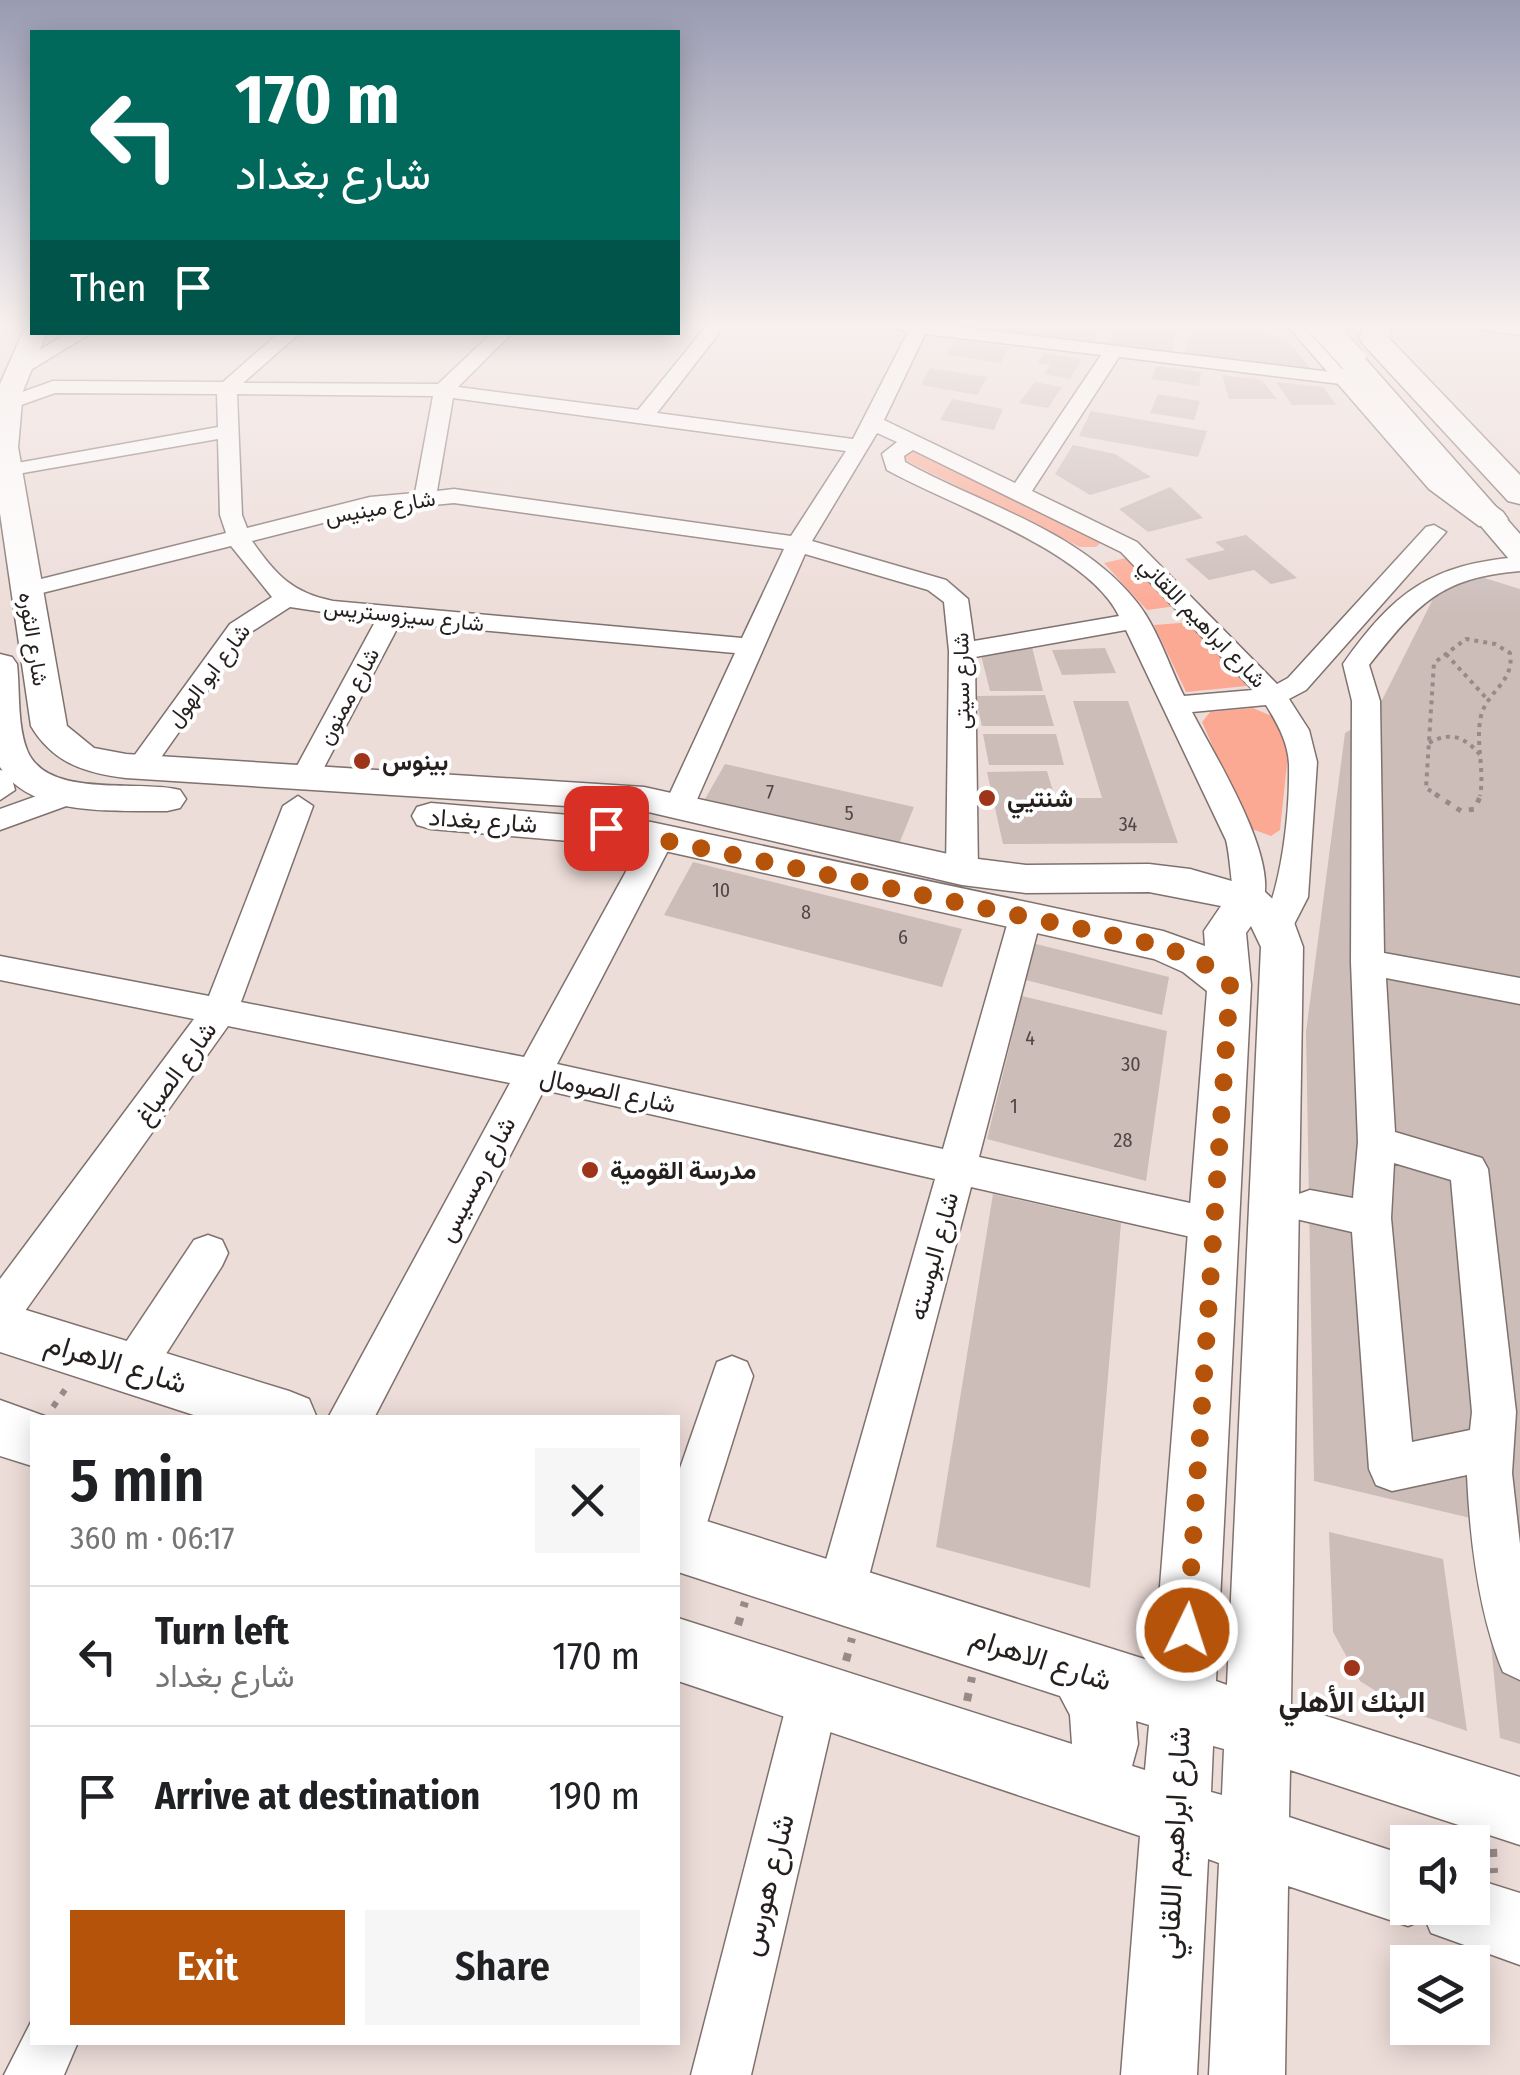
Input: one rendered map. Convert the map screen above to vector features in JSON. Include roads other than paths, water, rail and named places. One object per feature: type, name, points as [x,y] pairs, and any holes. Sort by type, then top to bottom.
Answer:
[{"type":"highway","points":[[1387,421],[1441,482],[1513,539]]},
{"type":"highway","points":[[1459,421],[1514,481]]},
{"type":"main road","name":"شارع الثوره","points":[[7,421],[6,472],[52,733],[80,756],[140,767]]},
{"type":"main road","points":[[1404,421],[1513,539]]},
{"type":"main road","name":"شارع الثوره","points":[[0,664],[2,758]]},
{"type":"main road","points":[[2,758],[12,757],[27,774],[73,793]]},
{"type":"main road","name":"شارع بغداد","points":[[140,767],[301,792],[670,820],[962,871],[1052,879],[1148,878],[1249,907]]},
{"type":"main road","name":"شارع بغداد","points":[[73,793],[301,792]]},
{"type":"main road","name":"شارع بغداد","points":[[670,820],[1025,918],[1163,946],[1206,965],[1230,985]]},
{"type":"main road","points":[[1052,879],[1080,893],[1170,904],[1182,915],[1185,928],[1163,946]]},
{"type":"main road","name":"شارع ابراهيم اللقاني","points":[[1159,2075],[1230,985],[1249,907]]},
{"type":"main road","name":"شارع ابراهيم اللقاني","points":[[1247,2075],[1258,1728],[1249,907]]},
{"type":"main road","name":"شارع الاهرام","points":[[0,1326],[280,1415]]},
{"type":"main road","points":[[0,1428],[30,1437]]},
{"type":"main road","name":"شارع الاهرام","points":[[680,1543],[1505,1807]]},
{"type":"main road","points":[[702,1659],[1390,1886]]},
{"type":"main road","points":[[1082,1672],[1103,1712],[1107,1732],[1098,1772],[1085,1786]]},
{"type":"street","name":"شارع سيزوستريس","points":[[228,421],[231,515],[238,538],[272,584],[289,598],[323,608],[752,647]]},
{"type":"street","points":[[425,497],[439,421]]},
{"type":"street","name":"شارع ابراهيم اللقاني","points":[[673,421],[857,451],[1056,554],[1092,582],[1131,623],[1179,705],[1249,907]]},
{"type":"street","points":[[1020,492],[1067,421]]},
{"type":"street","name":"شارع ابراهيم اللقاني","points":[[872,422],[1129,546],[1274,696],[1292,723],[1302,756],[1290,908],[1249,907]]},
{"type":"street","name":"شارع رمسيس","points":[[352,1415],[670,820],[798,544],[872,422]]},
{"type":"street","points":[[6,472],[228,432]]},
{"type":"street","name":"شارع ابراهيم اللقاني","points":[[913,441],[892,454],[900,468],[1083,562],[1116,592],[1249,907]]},
{"type":"street","name":"شارع مينيس","points":[[26,590],[362,506],[425,497],[490,498],[798,544]]},
{"type":"street","points":[[1179,705],[1274,696],[1297,684],[1434,532]]},
{"type":"street","points":[[1488,1448],[1392,1469],[1371,1218],[1377,1142],[1368,962],[1364,690],[1356,664],[1426,584],[1464,568],[1513,539]]},
{"type":"street","name":"شارع سيتى","points":[[798,544],[947,590],[957,602],[962,650],[962,871]]},
{"type":"street","points":[[1083,562],[1129,546]]},
{"type":"street","name":"شارع ابو الهول","points":[[140,767],[240,629],[289,598]]},
{"type":"street","name":"شارع ممنون","points":[[301,792],[392,614]]},
{"type":"street","points":[[962,650],[1196,615]]},
{"type":"street","points":[[1313,667],[1364,690]]},
{"type":"street","points":[[0,790],[2,758]]},
{"type":"street","name":"شارع الصباغ","points":[[0,1312],[221,1009],[301,792]]},
{"type":"street","points":[[0,820],[73,793]]},
{"type":"street","points":[[1249,907],[1296,856]]},
{"type":"street","name":"شارع البوسته","points":[[850,1598],[957,1167],[1025,918]]},
{"type":"street","points":[[1368,962],[1520,991]]},
{"type":"street","name":"شارع الصومال","points":[[0,968],[532,1073],[1213,1225]]},
{"type":"street","points":[[1377,1142],[1469,1169],[1494,1412],[1488,1448],[1496,1558],[1520,1655]]},
{"type":"street","points":[[1310,1207],[1371,1218]]},
{"type":"street","points":[[133,1368],[208,1253]]},
{"type":"street","points":[[680,1536],[732,1376]]},
{"type":"street","name":"شارع هورس","points":[[721,2075],[825,1699]]},
{"type":"street","points":[[34,2075],[48,2045]]},
{"type":"place","name":"بينوس","points":[[362,761]]},
{"type":"place","name":"شنتيي","points":[[987,798]]},
{"type":"place","name":"مدرسة القومية","points":[[590,1170]]},
{"type":"place","name":"البنك الأهلي","points":[[1352,1668]]}]
